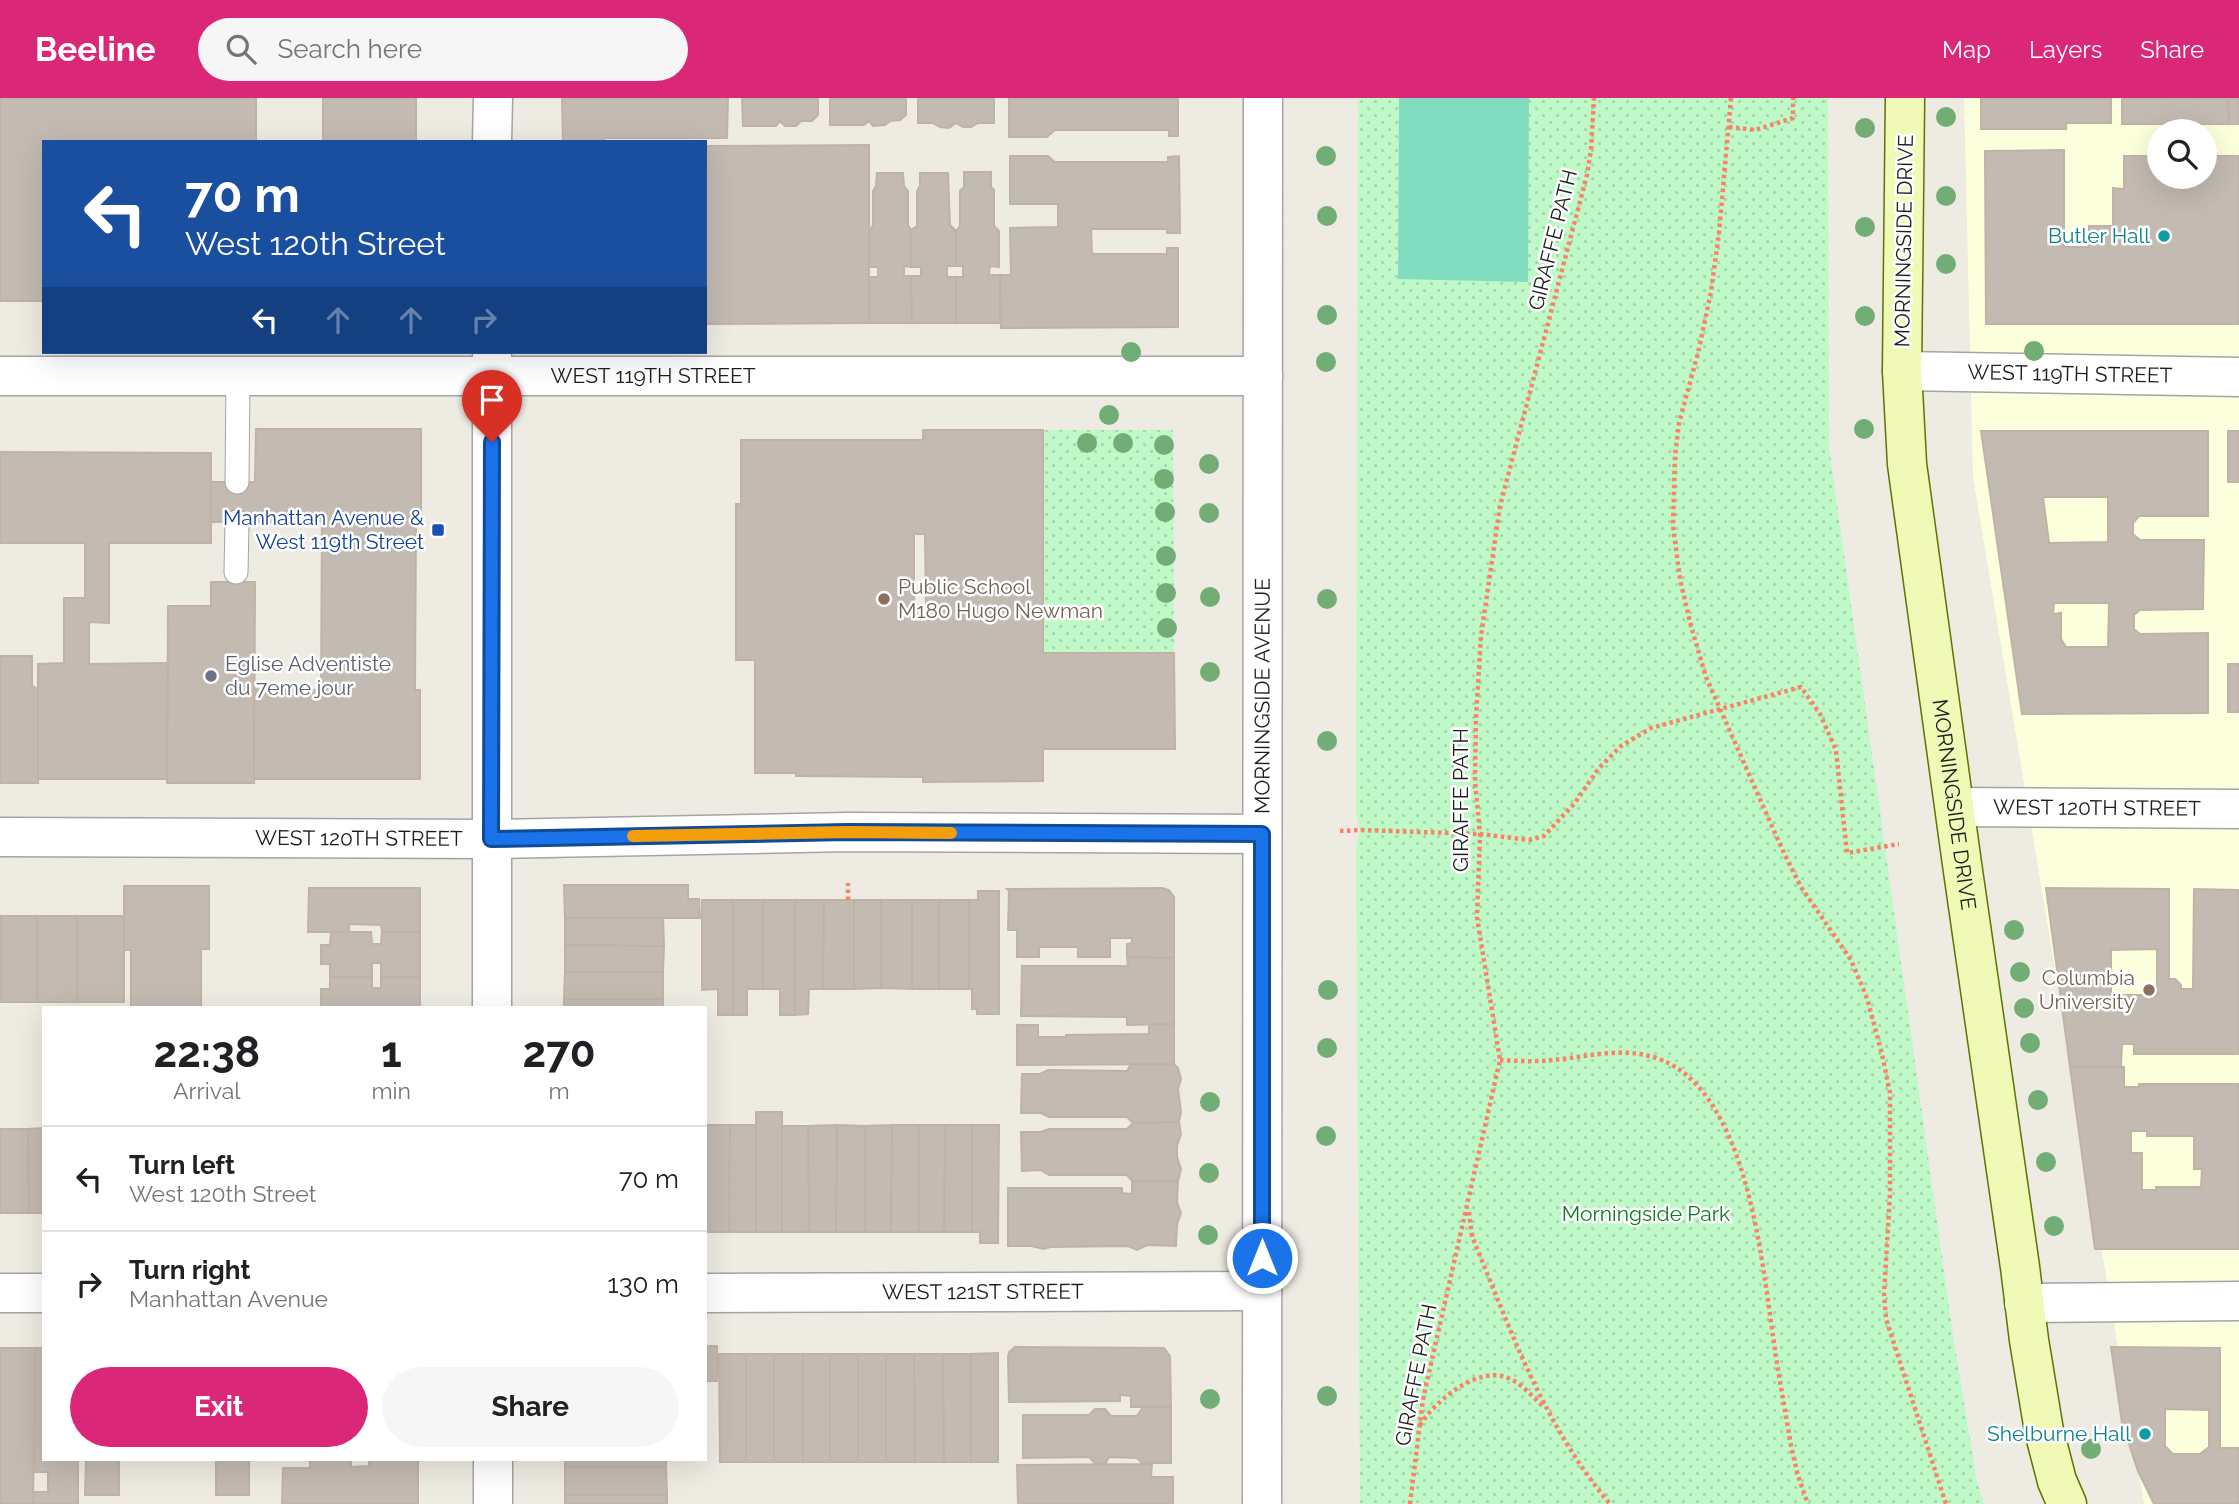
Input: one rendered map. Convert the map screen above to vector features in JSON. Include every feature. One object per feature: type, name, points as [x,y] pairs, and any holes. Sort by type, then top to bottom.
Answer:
[{"type":"street","points":[[492,140],[493,98]]},
{"type":"street","name":"MORNINGSIDE AVENUE","points":[[1262,1504],[1263,98]]},
{"type":"street","name":"MORNINGSIDE DRIVE","points":[[1905,98],[1902,371],[1907,464],[2043,1431],[2057,1481],[2067,1504]]},
{"type":"street","points":[[492,364],[492,1006]]},
{"type":"street","name":"WEST 119TH STREET","points":[[0,376],[238,376],[492,364],[1263,376]]},
{"type":"street","name":"WEST 119TH STREET","points":[[1902,371],[2239,377]]},
{"type":"street","name":"WEST 120TH STREET","points":[[1955,807],[2239,809]]},
{"type":"street","name":"WEST 120TH STREET","points":[[0,836],[491,839],[848,832],[1262,834]]},
{"type":"street","name":"WEST 121ST STREET","points":[[707,1293],[1262,1291]]},
{"type":"street","points":[[0,1293],[42,1293]]},
{"type":"street","points":[[2024,1303],[2239,1301]]},
{"type":"street","points":[[493,1461],[493,1504]]},
{"type":"lane","points":[[237,482],[238,376]]},
{"type":"lane","points":[[236,572],[237,522]]},
{"type":"path","name":"GIRAFFE PATH","points":[[1410,1504],[1419,1428],[1500,1060],[1477,917],[1480,834],[1475,781],[1481,636],[1500,506],[1587,175],[1594,98]]},
{"type":"path","points":[[1731,98],[1711,292],[1679,423],[1675,456],[1673,526],[1680,579],[1706,677],[1719,708],[1796,877],[1851,960],[1867,998],[1890,1093],[1890,1194],[1884,1294],[1886,1319],[1946,1504]]},
{"type":"path","points":[[1729,127],[1755,130],[1793,118],[1793,98]]},
{"type":"path","points":[[1340,831],[1480,834],[1529,840],[1544,836],[1621,746],[1651,728],[1801,687],[1820,714],[1836,750],[1847,853],[1899,844]]},
{"type":"path","points":[[848,883],[848,900]]},
{"type":"path","points":[[1500,1060],[1549,1061],[1622,1051],[1651,1056],[1670,1063],[1687,1075],[1715,1109],[1733,1147],[1748,1194],[1791,1446],[1808,1504]]},
{"type":"path","points":[[1468,1208],[1472,1236],[1532,1382],[1588,1478],[1609,1504]]},
{"type":"path","points":[[1419,1428],[1428,1413],[1448,1394],[1468,1382],[1497,1374],[1510,1378],[1547,1408]]},
{"type":"shaded area","name":"Columbia University","points":[[1964,98],[2239,98],[2239,1504],[2144,1504],[1973,477]]},
{"type":"green space","name":"Morningside Park","points":[[1358,98],[1828,98],[1829,447],[1953,1335],[1977,1482],[1984,1504],[1360,1504],[1356,847],[1360,830],[1356,813]]},
{"type":"green space","points":[[1399,98],[1529,98],[1528,282],[1398,279]]},
{"type":"green space","points":[[1043,430],[1173,430],[1174,653],[1043,653]]},
{"type":"building","points":[[0,98],[256,98],[256,140],[42,140],[42,301],[0,301]]},
{"type":"building","points":[[323,98],[416,98],[416,140],[323,140]]},
{"type":"building","points":[[562,98],[728,98],[727,138],[563,140]]},
{"type":"building","points":[[742,98],[818,98],[818,115],[812,121],[801,121],[796,126],[785,126],[780,121],[776,126],[743,126]]},
{"type":"building","points":[[830,98],[906,98],[906,115],[885,125],[873,126],[869,121],[864,125],[830,125]]},
{"type":"building","points":[[918,98],[994,98],[994,123],[963,127],[956,123],[949,128],[933,123],[918,123]]},
{"type":"building","points":[[1009,98],[1178,98],[1178,136],[1169,136],[1169,130],[1055,130],[1047,137],[1009,137]]},
{"type":"building","points":[[1981,98],[2111,98],[2111,123],[2066,123],[2066,129],[1981,129]]},
{"type":"building","points":[[2122,98],[2228,98],[2229,124],[2217,124],[2217,119],[2147,119],[2147,124],[2122,124]]},
{"type":"building","points":[[2228,98],[2239,98],[2239,124],[2229,124]]},
{"type":"building","points":[[869,145],[869,323],[707,324],[707,146]]},
{"type":"building","name":"Butler Hall","points":[[2064,150],[2064,247],[2089,247],[2089,226],[2113,226],[2113,188],[2124,189],[2124,156],[2147,156],[2147,189],[2217,189],[2217,156],[2239,156],[2239,324],[1986,324],[1985,151]]},
{"type":"building","points":[[1010,156],[1048,156],[1055,162],[1168,162],[1168,157],[1179,156],[1180,233],[1167,233],[1167,229],[1091,229],[1092,254],[1167,254],[1167,248],[1178,248],[1178,327],[1001,328],[1000,275],[1011,275],[1010,228],[1058,227],[1058,204],[1010,204]]},
{"type":"building","points":[[964,172],[991,172],[994,226],[999,231],[999,267],[990,266],[989,275],[1000,275],[1000,323],[956,323],[956,277],[963,277],[963,266],[956,266],[956,231],[960,226],[960,191],[964,187]]},
{"type":"building","points":[[877,173],[903,173],[904,186],[908,191],[911,267],[904,266],[904,276],[911,276],[912,323],[869,323],[869,277],[878,277],[878,267],[869,267],[869,232],[873,225],[873,191]]},
{"type":"building","points":[[920,173],[948,173],[950,225],[956,231],[956,266],[947,266],[947,277],[956,277],[956,323],[912,323],[911,276],[921,276],[921,267],[911,267],[911,230],[917,226]]},
{"type":"building","points":[[256,429],[421,429],[421,523],[416,523],[415,690],[420,690],[420,779],[254,779],[254,689],[321,690],[322,522],[211,522],[211,482],[255,482]]},
{"type":"building","points":[[923,430],[1043,430],[1043,653],[1174,653],[1175,749],[1043,749],[1043,781],[923,782],[923,777],[755,773],[755,660],[736,660],[736,504],[741,504],[741,440],[923,440]],"holes":[[[914,534],[925,534],[926,608],[914,608]]]},
{"type":"building","points":[[1981,431],[2208,431],[2208,516],[2139,516],[2133,523],[2133,534],[2140,540],[2204,540],[2203,609],[2140,610],[2134,615],[2134,629],[2140,634],[2208,633],[2208,713],[2022,714]],"holes":[[[2043,497],[2108,497],[2108,542],[2049,543]],[[2054,603],[2109,603],[2108,647],[2066,647],[2061,639],[2061,613],[2053,614]]]},
{"type":"building","points":[[2228,431],[2239,431],[2239,482],[2228,482]]},
{"type":"building","points":[[0,452],[211,453],[211,543],[109,543],[109,623],[89,622],[89,664],[168,663],[167,779],[38,779],[38,664],[64,663],[64,598],[85,598],[85,543],[0,543]]},
{"type":"building","name":"Eglise Adventiste du 7eme jour","points":[[211,582],[255,582],[254,783],[167,783],[168,606],[211,606]]},
{"type":"building","points":[[0,656],[32,656],[32,686],[38,689],[38,783],[0,783]]},
{"type":"building","points":[[2228,664],[2239,664],[2239,712],[2228,712]]},
{"type":"building","points":[[564,885],[688,885],[688,899],[699,899],[700,918],[565,918]]},
{"type":"building","points":[[124,886],[209,886],[209,949],[201,949],[201,1006],[131,1006],[131,950],[124,950]]},
{"type":"building","points":[[309,888],[420,888],[420,932],[382,932],[381,925],[349,924],[349,932],[308,932]]},
{"type":"building","points":[[2046,888],[2169,889],[2169,979],[2175,979],[2181,989],[2193,989],[2194,889],[2239,890],[2239,1054],[2134,1054],[2134,1044],[2122,1044],[2121,1067],[2070,1067]],"holes":[[[2157,949],[2157,995],[2111,995],[2111,950]]]},
{"type":"building","points":[[1007,889],[1169,890],[1174,897],[1174,958],[1127,957],[1127,944],[1132,943],[1132,938],[1110,938],[1110,957],[1078,957],[1078,947],[1039,947],[1039,957],[1017,957],[1017,930],[1008,930]]},
{"type":"building","points":[[978,891],[999,891],[999,1014],[977,1014],[977,1009],[972,1009],[972,989],[969,989],[969,900],[978,900]]},
{"type":"building","points":[[702,900],[733,900],[733,1015],[718,1015],[718,989],[702,990]]},
{"type":"building","points":[[733,900],[763,900],[763,989],[747,989],[747,1015],[733,1015]]},
{"type":"building","points":[[763,900],[795,900],[795,1015],[780,1015],[780,989],[763,989]]},
{"type":"building","points":[[795,900],[824,900],[823,989],[809,989],[808,1014],[795,1015]]},
{"type":"building","points":[[824,900],[854,900],[854,989],[823,989]]},
{"type":"building","points":[[854,900],[881,900],[881,988],[854,989]]},
{"type":"building","points":[[881,900],[912,900],[912,989],[881,988]]},
{"type":"building","points":[[912,900],[939,900],[939,989],[912,989]]},
{"type":"building","points":[[939,900],[969,900],[969,989],[939,989]]},
{"type":"building","points":[[1,916],[1,1002],[0,1002]]},
{"type":"building","points":[[1,916],[37,916],[37,1002],[1,1002]]},
{"type":"building","points":[[37,916],[77,916],[77,1002],[37,1002]]},
{"type":"building","points":[[77,916],[124,916],[124,1002],[77,1002]]},
{"type":"building","points":[[565,918],[663,918],[664,946],[565,945]]},
{"type":"building","points":[[331,932],[371,932],[372,944],[381,944],[382,932],[420,932],[420,977],[381,977],[381,963],[372,963],[372,977],[330,977],[330,964],[321,964],[321,945],[330,945]]},
{"type":"building","points":[[565,945],[664,946],[663,972],[565,972]]},
{"type":"building","points":[[1127,957],[1174,958],[1174,1024],[1127,1025],[1127,1017],[1021,1016],[1022,966],[1128,966]]},
{"type":"building","points":[[565,972],[663,972],[663,999],[564,999]]},
{"type":"building","points":[[330,977],[372,977],[372,988],[381,988],[381,977],[420,977],[420,1006],[321,1006],[321,989],[330,989]]},
{"type":"building","points":[[564,999],[663,999],[663,1006],[564,1006]]},
{"type":"building","points":[[1149,1024],[1174,1024],[1174,1064],[1017,1065],[1017,1025],[1038,1025],[1038,1037],[1066,1037],[1149,1034]]},
{"type":"building","points":[[1131,1064],[1174,1064],[1178,1068],[1181,1079],[1178,1089],[1181,1112],[1179,1122],[1133,1123],[1127,1117],[1049,1117],[1041,1113],[1021,1113],[1022,1074],[1040,1074],[1048,1070],[1127,1071]]},
{"type":"building","points":[[2070,1067],[2124,1067],[2124,1087],[2139,1087],[2139,1084],[2239,1084],[2239,1249],[2095,1249]],"holes":[[[2131,1131],[2147,1131],[2147,1136],[2194,1136],[2194,1169],[2202,1169],[2201,1187],[2156,1187],[2156,1190],[2142,1190],[2142,1153],[2131,1153]]]},
{"type":"building","points":[[756,1112],[782,1112],[782,1232],[756,1232]]},
{"type":"building","points":[[1179,1122],[1181,1134],[1177,1157],[1181,1169],[1178,1181],[1132,1181],[1127,1175],[1049,1175],[1041,1170],[1022,1171],[1021,1132],[1041,1132],[1049,1129],[1127,1129],[1133,1123]]},
{"type":"building","points":[[707,1125],[730,1125],[729,1232],[707,1232]]},
{"type":"building","points":[[730,1125],[756,1125],[756,1232],[729,1232]]},
{"type":"building","points":[[837,1125],[836,1232],[809,1232],[808,1126]]},
{"type":"building","points":[[837,1125],[865,1126],[865,1232],[836,1232]]},
{"type":"building","points":[[892,1125],[891,1232],[865,1232],[865,1126]]},
{"type":"building","points":[[892,1125],[919,1125],[919,1232],[891,1232]]},
{"type":"building","points":[[919,1125],[945,1125],[944,1232],[919,1232]]},
{"type":"building","points":[[945,1125],[972,1125],[972,1232],[944,1232]]},
{"type":"building","points":[[972,1125],[999,1125],[998,1243],[980,1243],[980,1232],[972,1232]]},
{"type":"building","points":[[782,1126],[808,1126],[809,1232],[782,1232]]},
{"type":"building","points":[[42,1128],[42,1213],[29,1213],[28,1129]]},
{"type":"building","points":[[0,1129],[28,1129],[29,1213],[0,1213]]},
{"type":"building","points":[[1132,1181],[1178,1181],[1177,1202],[1181,1213],[1177,1224],[1176,1246],[1147,1245],[1137,1250],[1128,1246],[1044,1249],[1008,1246],[1008,1188],[1122,1188],[1122,1193],[1132,1194]]},
{"type":"building","points":[[707,1346],[717,1346],[717,1381],[707,1381]]},
{"type":"building","points":[[1015,1347],[1164,1348],[1170,1356],[1171,1407],[1131,1407],[1131,1396],[1120,1395],[1120,1401],[1009,1402],[1008,1357]]},
{"type":"building","name":"Shelburne Hall","points":[[2111,1347],[2220,1348],[2220,1448],[2239,1448],[2239,1504],[2154,1504],[2138,1471],[2122,1423]],"holes":[[[2165,1409],[2209,1410],[2209,1447],[2200,1454],[2173,1454],[2165,1446]]]},
{"type":"building","points":[[0,1348],[35,1348],[33,1504],[0,1504]]},
{"type":"building","points":[[35,1348],[42,1348],[42,1461],[78,1461],[78,1504],[33,1504],[34,1492],[48,1492],[48,1472],[34,1472]]},
{"type":"building","points":[[998,1353],[998,1462],[971,1462],[971,1354]]},
{"type":"building","points":[[719,1354],[746,1354],[746,1462],[720,1462]]},
{"type":"building","points":[[746,1354],[774,1354],[774,1462],[746,1462]]},
{"type":"building","points":[[774,1354],[803,1354],[803,1462],[774,1462]]},
{"type":"building","points":[[803,1354],[830,1354],[830,1462],[803,1462]]},
{"type":"building","points":[[830,1354],[858,1354],[858,1462],[830,1462]]},
{"type":"building","points":[[858,1354],[886,1354],[886,1462],[858,1462]]},
{"type":"building","points":[[886,1354],[914,1354],[915,1462],[886,1462]]},
{"type":"building","points":[[914,1354],[943,1354],[944,1462],[915,1462]]},
{"type":"building","points":[[943,1354],[971,1354],[971,1462],[944,1462]]},
{"type":"building","points":[[1143,1407],[1171,1407],[1171,1463],[1142,1463],[1137,1458],[1109,1457],[1105,1464],[1095,1463],[1089,1457],[1023,1458],[1023,1415],[1089,1415],[1095,1409],[1105,1409],[1111,1416],[1137,1416]]},
{"type":"building","points":[[86,1461],[119,1461],[119,1495],[85,1495]]},
{"type":"building","points":[[216,1461],[249,1461],[249,1495],[216,1495]]},
{"type":"building","points":[[310,1461],[351,1461],[351,1467],[369,1466],[369,1461],[418,1461],[418,1504],[282,1504],[283,1468],[310,1468]]},
{"type":"building","points":[[565,1461],[666,1461],[666,1467],[565,1467]]},
{"type":"building","points":[[1152,1464],[1151,1477],[1173,1477],[1173,1504],[1018,1504],[1017,1465]]},
{"type":"building","points":[[565,1467],[666,1467],[667,1495],[565,1495]]},
{"type":"building","points":[[565,1495],[667,1495],[667,1504],[565,1504]]},
{"type":"slow traffic","points":[[633,836],[951,833]]},
{"type":"place","name":"Butler Hall","points":[[2164,236]]},
{"type":"place","name":"Manhattan Avenue & West 119th Street","points":[[438,530]]},
{"type":"place","name":"Public School M180 Hugo Newman","points":[[884,599]]},
{"type":"place","name":"Eglise Adventiste du 7eme jour","points":[[211,676]]},
{"type":"place","name":"Columbia University","points":[[2149,990]]},
{"type":"place","name":"Shelburne Hall","points":[[2145,1434]]},
{"type":"route","points":[[492,442],[491,839],[848,832],[1262,834],[1262,1258]]}]
